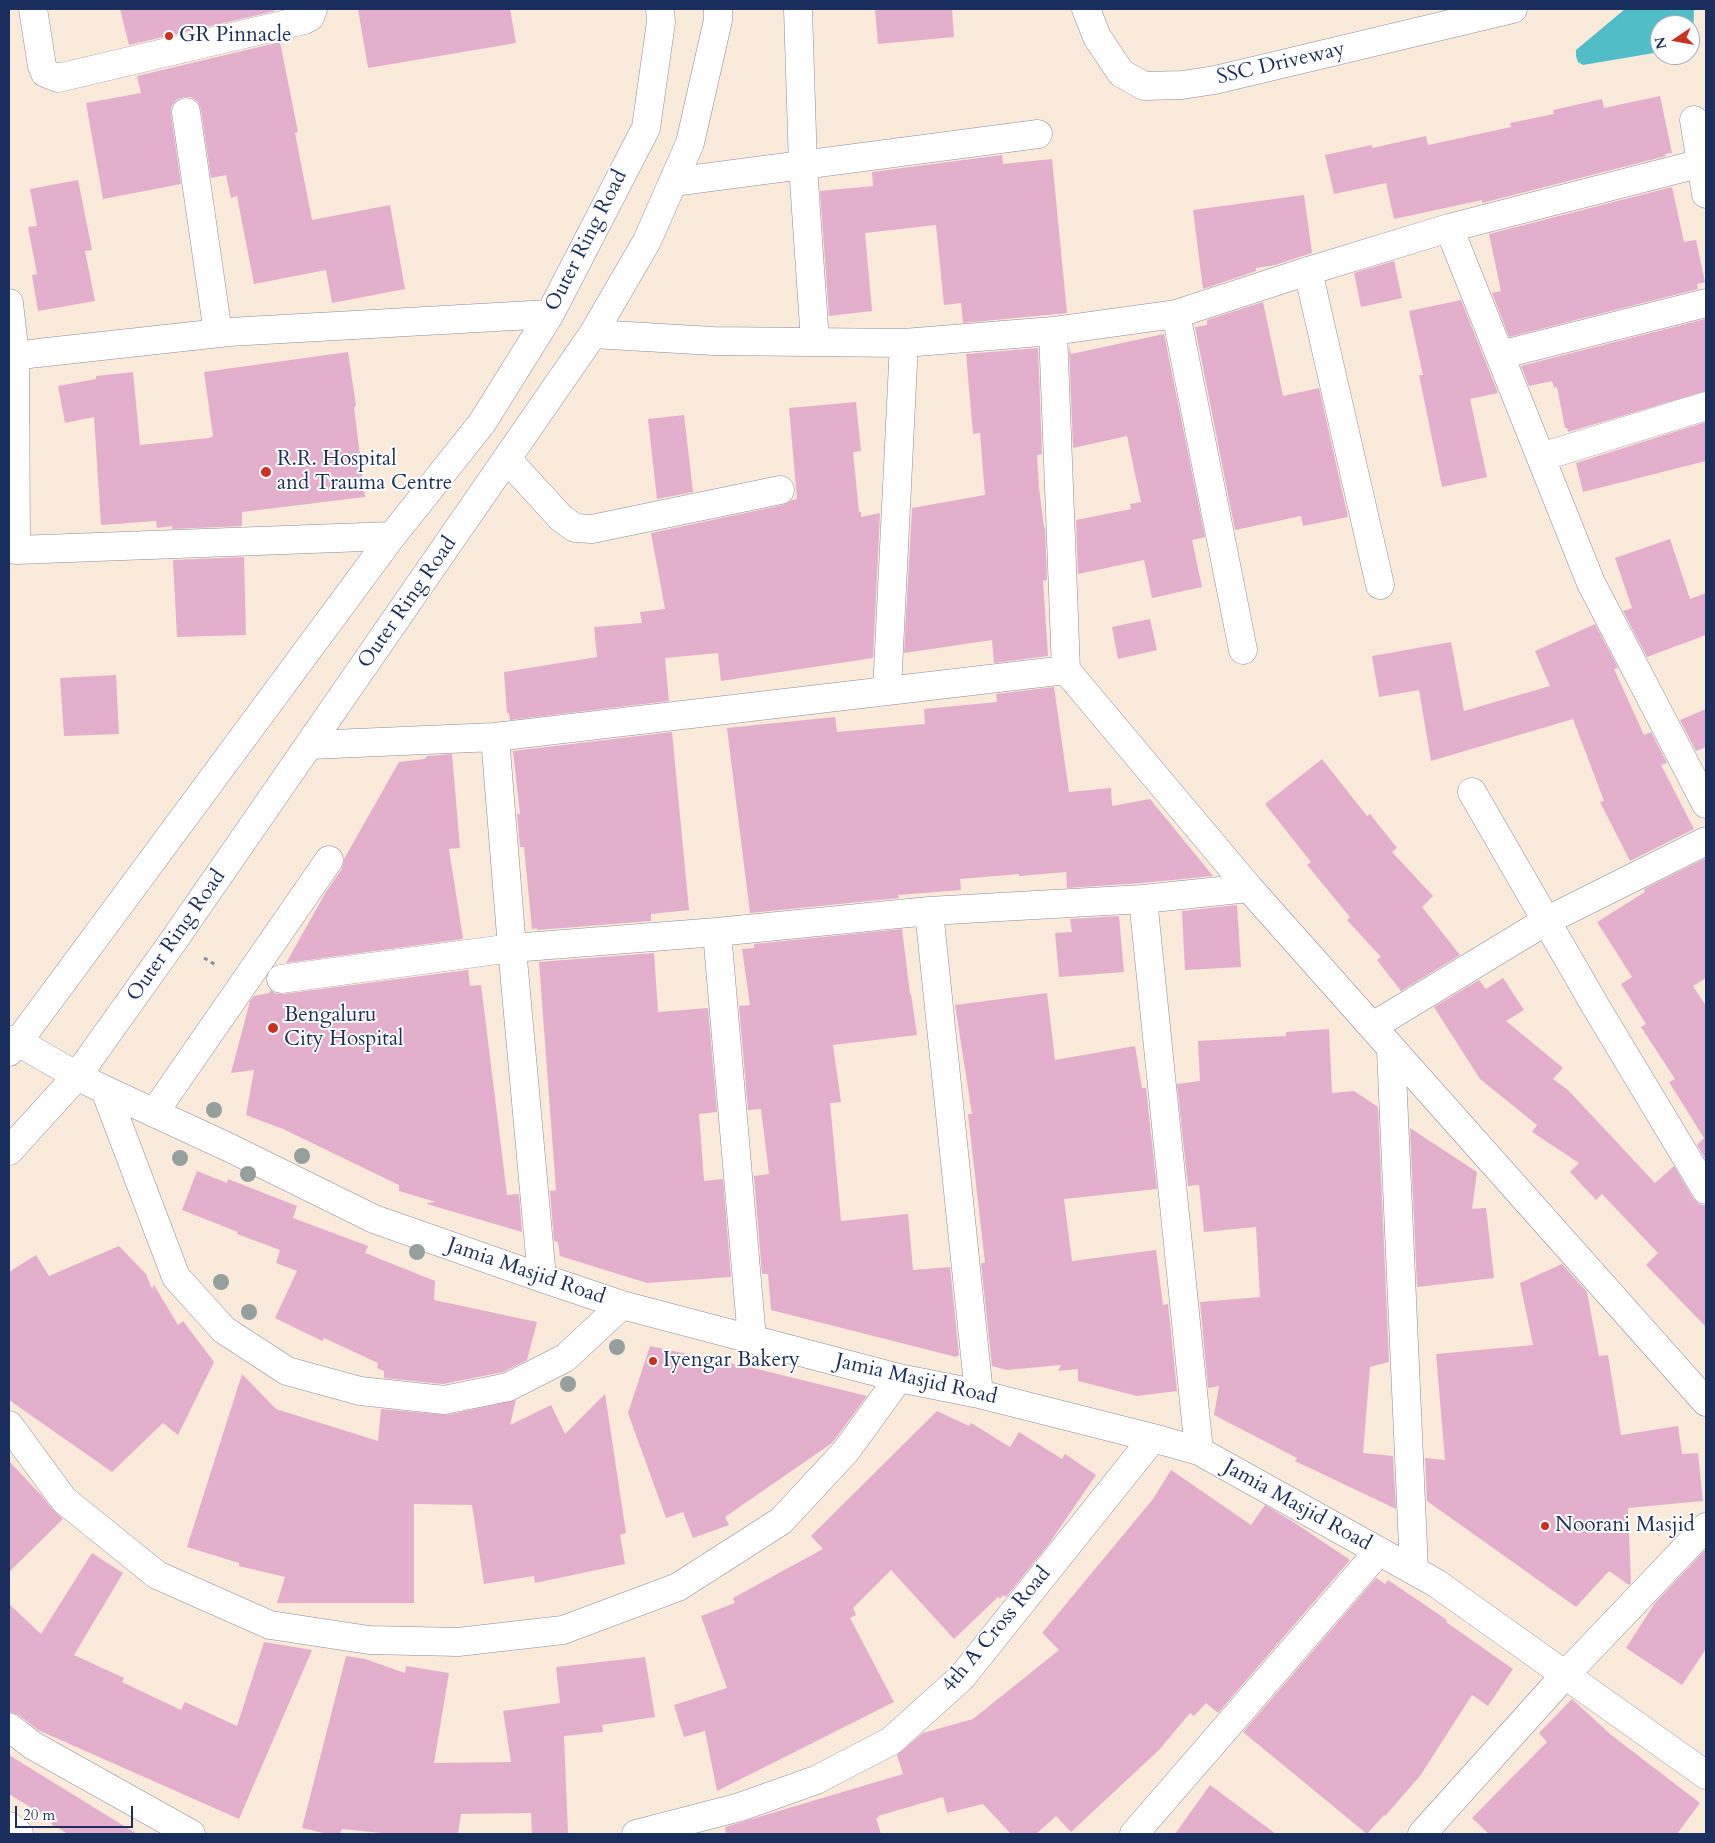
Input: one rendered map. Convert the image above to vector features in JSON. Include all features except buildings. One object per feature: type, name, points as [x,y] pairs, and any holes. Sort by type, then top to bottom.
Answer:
[{"type":"main road","points":[[33,9],[42,66],[45,73],[58,78],[304,20],[310,17],[313,9]]},
{"type":"main road","name":"Outer Ring Road","points":[[12,1045],[392,536],[482,423],[550,314],[646,128],[661,22],[660,9]]},
{"type":"main road","name":"Outer Ring Road","points":[[9,1151],[77,1076],[310,745],[593,334],[647,242],[690,143],[718,20],[718,9]]},
{"type":"main road","points":[[798,9],[803,166],[815,342]]},
{"type":"main road","name":"SSC Driveway","points":[[1086,9],[1097,37],[1121,73],[1144,86],[1182,85],[1215,80],[1513,9]]},
{"type":"main road","points":[[186,112],[218,334]]},
{"type":"main road","points":[[1694,120],[1706,194]]},
{"type":"main road","points":[[673,182],[1038,134]]},
{"type":"main road","points":[[593,334],[713,341],[904,343],[1053,331],[1176,314],[1308,270],[1449,228],[1702,163]]},
{"type":"main road","points":[[1449,228],[1591,583],[1706,804]]},
{"type":"main road","points":[[1308,270],[1380,585]]},
{"type":"main road","points":[[9,303],[16,550],[392,536]]},
{"type":"main road","points":[[1500,355],[1706,303]]},
{"type":"main road","points":[[12,357],[218,334],[550,314]]},
{"type":"main road","points":[[1176,314],[1243,650]]},
{"type":"main road","points":[[1053,331],[1066,670],[1248,888],[1373,1026],[1391,1050],[1706,1402]]},
{"type":"main road","points":[[887,691],[904,343]]},
{"type":"main road","points":[[1541,458],[1706,406]]},
{"type":"main road","points":[[507,459],[561,518],[575,528],[592,529],[780,490]]},
{"type":"main road","points":[[310,745],[495,737],[1066,670]]},
{"type":"main road","points":[[495,737],[542,1278]]},
{"type":"main road","points":[[1472,792],[1546,921],[1706,1190]]},
{"type":"main road","points":[[1373,1026],[1546,921],[1706,841]]},
{"type":"main road","points":[[154,1112],[329,860]]},
{"type":"main road","points":[[281,979],[512,948],[717,932],[929,911],[1143,899],[1248,888]]},
{"type":"main road","points":[[1143,899],[1200,1451]]},
{"type":"main road","points":[[929,911],[979,1394]]},
{"type":"main road","points":[[717,932],[752,1339]]},
{"type":"main road","name":"Jamia Masjid Road","points":[[12,1045],[230,1148],[374,1219],[542,1278],[622,1305],[899,1378],[979,1394],[1200,1451],[1436,1583],[1706,1775]]},
{"type":"main road","points":[[1391,1050],[1414,1570]]},
{"type":"main road","points":[[105,1090],[176,1277],[224,1330],[287,1371],[360,1391],[444,1400],[508,1388],[565,1358],[622,1305]]},
{"type":"main road","points":[[9,1425],[64,1500],[157,1575],[270,1625],[368,1640],[458,1642],[563,1630],[678,1587],[781,1521],[846,1450],[899,1378]]},
{"type":"main road","name":"4th A Cross Road","points":[[636,1834],[740,1807],[816,1780],[891,1741],[962,1677],[1152,1438]]},
{"type":"main road","points":[[1422,1834],[1566,1674],[1706,1526]]},
{"type":"main road","points":[[1134,1834],[1379,1551]]},
{"type":"main road","points":[[9,1727],[32,1745],[191,1834]]},
{"type":"main road","points":[[9,1826],[20,1834]]},
{"type":"water","points":[[1625,9],[1694,9],[1694,15],[1650,15],[1650,54],[1583,65],[1578,62],[1576,50]]},
{"type":"place","name":"GR Pinnacle","points":[[169,36]]},
{"type":"place","name":"R.R. Hospital and Trauma Centre","points":[[266,472]]},
{"type":"place","name":"Bengaluru City Hospital","points":[[273,1028]]},
{"type":"place","name":"Iyengar Bakery","points":[[653,1361]]},
{"type":"place","name":"Noorani Masjid","points":[[1545,1526]]}]
